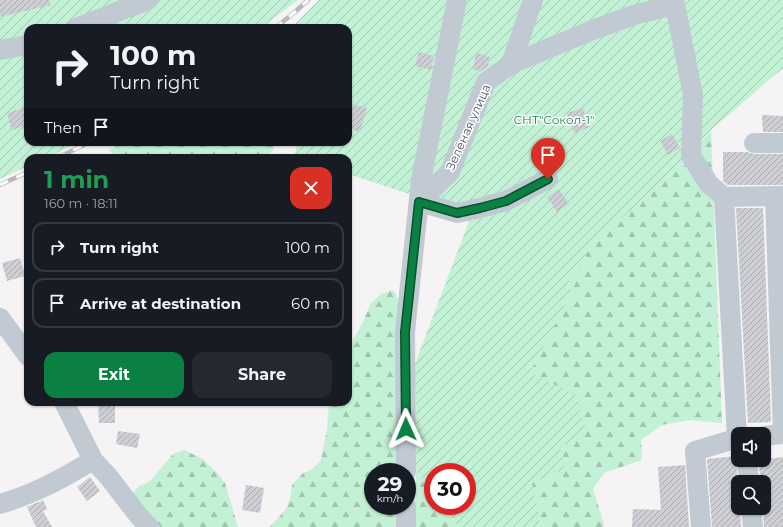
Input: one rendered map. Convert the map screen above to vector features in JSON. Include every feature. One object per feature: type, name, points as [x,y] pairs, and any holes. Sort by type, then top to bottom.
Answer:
[{"type":"street","points":[[86,24],[148,0]]},
{"type":"street","points":[[406,463],[405,332],[421,180],[457,0]]},
{"type":"street","points":[[511,64],[533,0]]},
{"type":"street","points":[[675,2],[693,95],[691,156],[709,184],[724,197],[779,196],[783,434],[771,435]]},
{"type":"street","name":"Зелёная улица","points":[[419,202],[450,172],[486,82],[511,64],[602,27],[675,2]]},
{"type":"street","points":[[0,50],[24,46]]},
{"type":"street","points":[[754,143],[783,143]]},
{"type":"street","points":[[419,202],[457,213],[506,201],[548,179]]},
{"type":"street","points":[[724,197],[737,427]]},
{"type":"street","points":[[0,318],[22,335]]},
{"type":"street","points":[[66,406],[93,460],[108,476],[149,527]]},
{"type":"street","points":[[701,527],[695,451],[731,441]]},
{"type":"street","points":[[0,504],[34,492],[63,478],[93,460]]},
{"type":"street","points":[[406,515],[406,527]]},
{"type":"street","points":[[752,515],[753,527]]},
{"type":"green space","points":[[0,0],[298,0],[266,24],[24,24],[24,146],[72,146],[54,154],[24,154],[24,168],[0,179]]},
{"type":"green space","name":"СНТ\"Сокол-1\"","points":[[319,0],[783,0],[783,68],[711,130],[659,186],[597,239],[585,254],[587,262],[576,268],[569,276],[571,294],[530,372],[577,396],[587,433],[560,447],[564,470],[532,483],[541,527],[458,527],[449,515],[476,515],[476,463],[424,463],[424,483],[416,472],[415,364],[474,208],[406,193],[352,175],[352,154],[295,154],[297,146],[352,146],[352,24],[295,24]]},
{"type":"green space","points":[[711,131],[722,423],[690,420],[662,425],[641,440],[642,460],[604,473],[593,489],[604,524],[603,527],[541,527],[531,483],[564,470],[530,372],[571,294],[569,276],[576,268],[587,262],[585,254],[597,239],[659,186]]},
{"type":"green space","points":[[116,146],[274,146],[270,154],[113,154],[109,150]]},
{"type":"green space","points":[[393,290],[396,294],[400,311],[399,463],[364,463],[364,515],[399,515],[398,527],[270,527],[286,509],[290,499],[292,485],[303,473],[313,469],[321,460],[327,429],[329,406],[352,406],[352,344],[371,303],[381,294]]},
{"type":"green space","points":[[184,450],[203,459],[225,483],[238,527],[160,527],[128,497],[140,486],[150,481],[173,454]]},
{"type":"green space","points":[[416,472],[424,483],[424,515],[449,515],[458,527],[415,527]]},
{"type":"building","points":[[0,0],[50,0],[50,5],[0,17]]},
{"type":"building","points":[[419,52],[434,56],[431,70],[415,66]]},
{"type":"building","points":[[476,53],[490,57],[488,66],[481,71],[473,69]]},
{"type":"building","points":[[352,104],[367,108],[360,132],[352,129]]},
{"type":"building","points":[[24,108],[24,126],[12,130],[7,113]]},
{"type":"building","points":[[583,108],[590,127],[574,133],[567,113]]},
{"type":"building","points":[[762,115],[783,116],[783,132],[763,132]]},
{"type":"building","points":[[672,134],[680,148],[668,155],[660,141]]},
{"type":"building","points":[[723,152],[783,154],[783,185],[728,185],[723,181]]},
{"type":"building","points":[[559,189],[569,204],[557,212],[547,197]]},
{"type":"building","points":[[736,208],[763,208],[771,422],[748,423]]},
{"type":"building","points":[[20,258],[24,276],[7,281],[2,263]]},
{"type":"building","points":[[98,406],[115,406],[115,423],[99,423]]},
{"type":"building","points":[[118,431],[140,434],[137,448],[116,444]]},
{"type":"building","points":[[731,457],[731,467],[737,467],[737,475],[731,475],[731,515],[740,515],[741,527],[712,527],[707,459]]},
{"type":"building","points":[[783,457],[783,527],[764,527],[763,515],[771,515],[771,475],[760,475],[759,467],[771,467],[771,458]]},
{"type":"building","points":[[685,465],[689,527],[632,527],[633,509],[661,510],[658,467]]},
{"type":"building","points":[[90,477],[100,491],[87,501],[77,487]]},
{"type":"building","points":[[246,485],[264,488],[260,513],[242,510]]},
{"type":"building","points":[[43,500],[47,509],[43,511],[52,527],[36,527],[27,507]]},
{"type":"railway","points":[[280,24],[308,0]]},
{"type":"railway","points":[[65,154],[82,146]]},
{"type":"railway","points":[[0,185],[24,174]]},
{"type":"route","points":[[406,429],[405,332],[419,202],[457,213],[506,201],[524,193],[548,179]]}]
